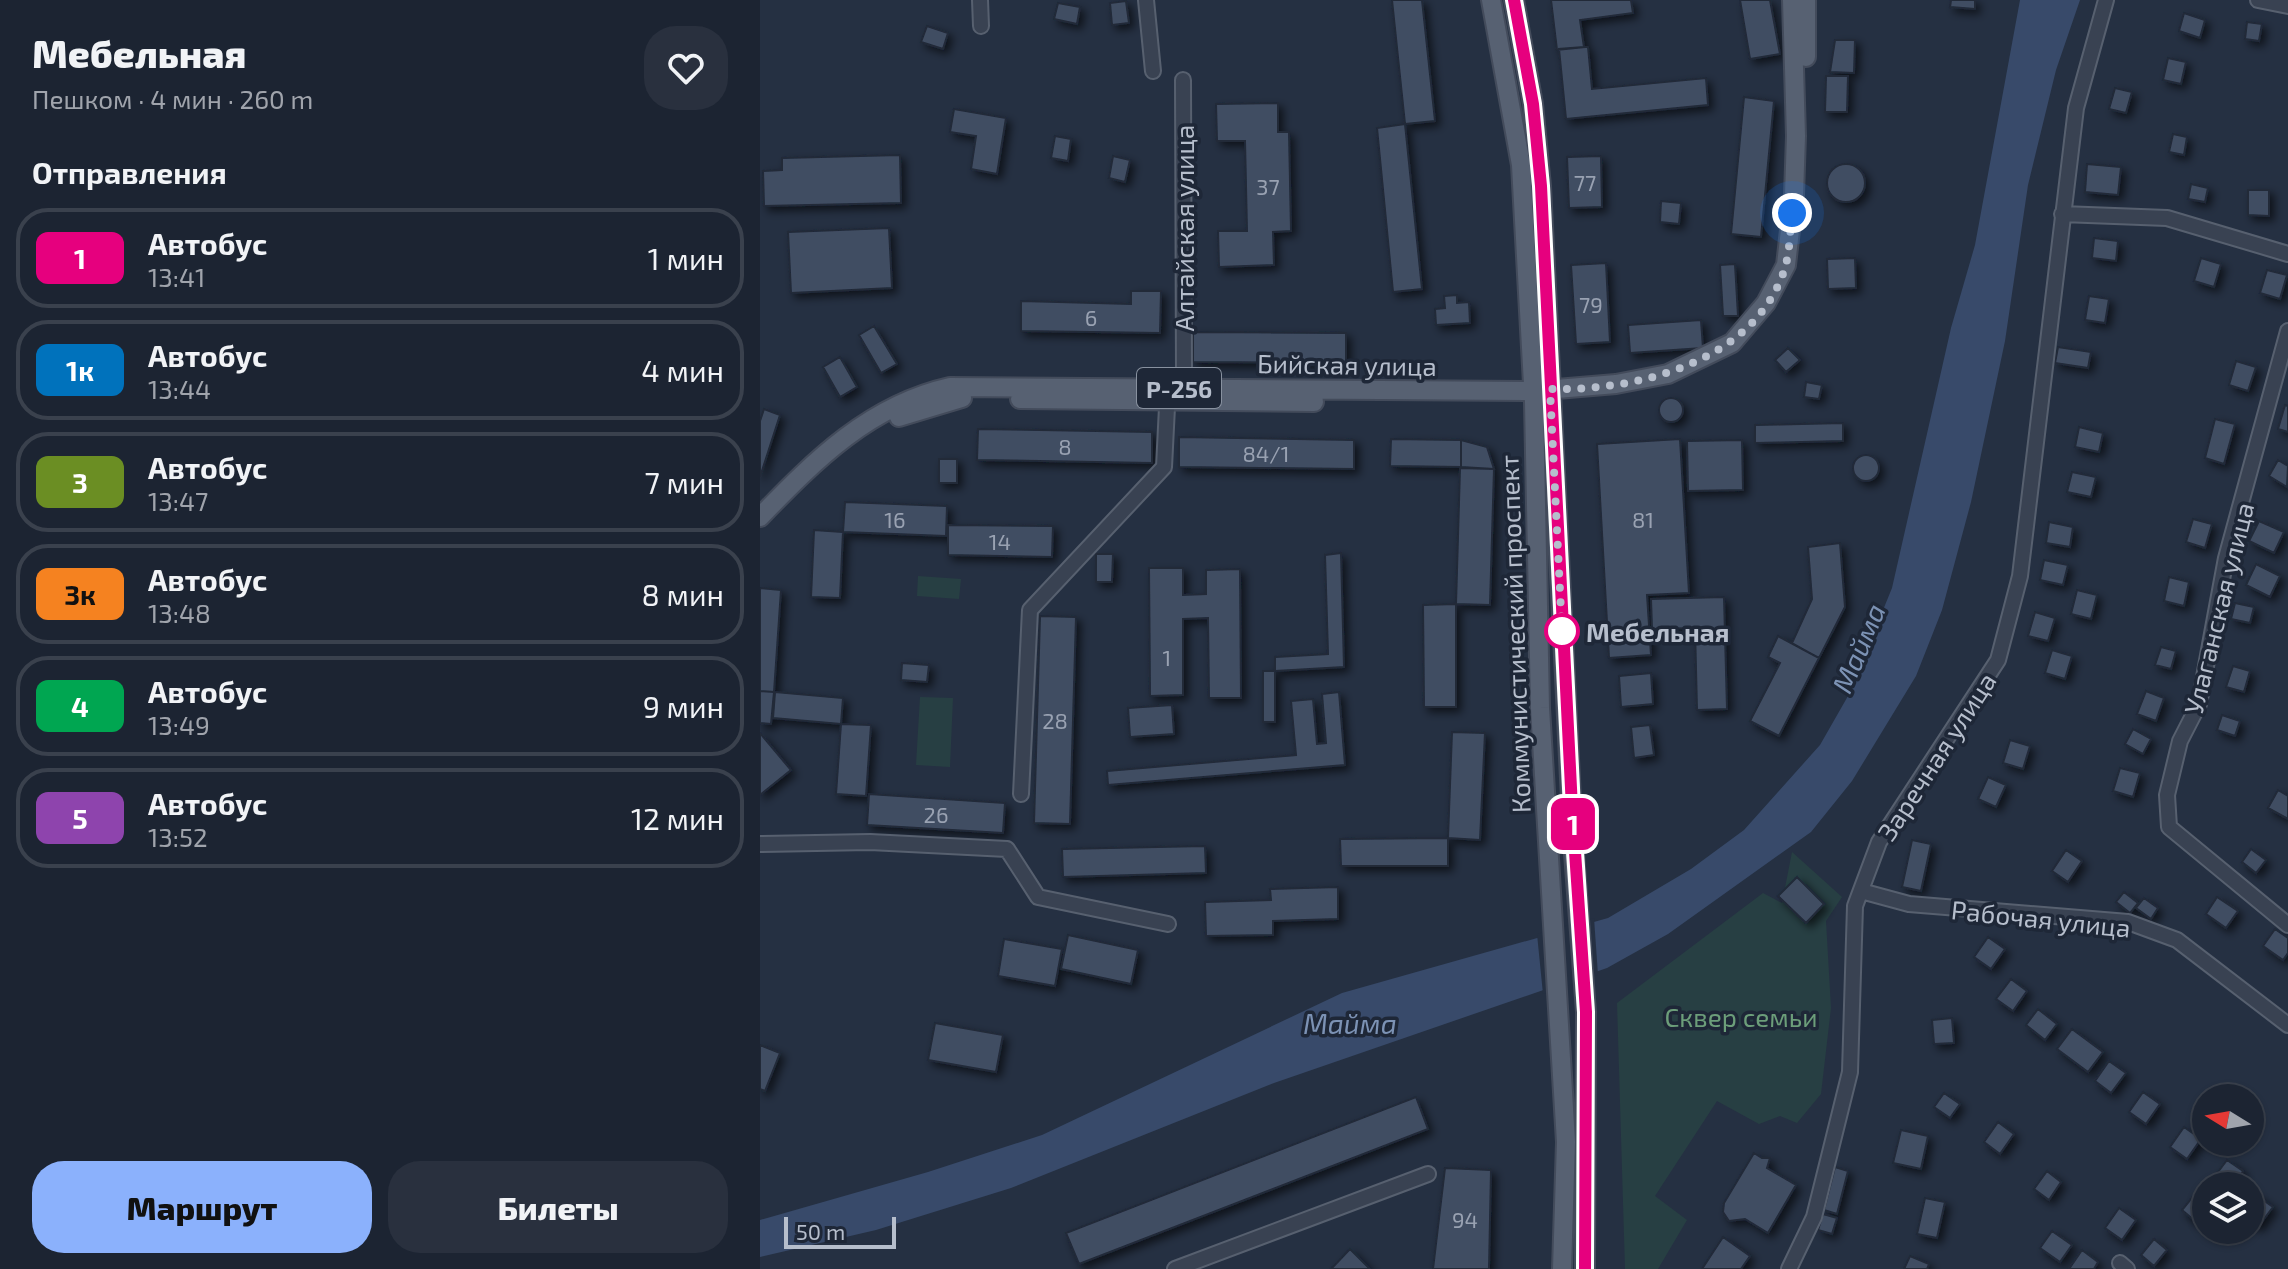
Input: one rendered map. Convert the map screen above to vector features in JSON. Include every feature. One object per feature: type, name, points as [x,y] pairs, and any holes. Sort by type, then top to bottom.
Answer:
[{"type":"main road","name":"Коммунистический проспект","points":[[1491,0],[1521,165],[1542,396],[1586,1012],[1585,1269]]},
{"type":"main road","name":"Коммунистический проспект","points":[[1514,0],[1533,104],[1541,186],[1542,396],[1537,631],[1566,1142],[1562,1269]]},
{"type":"main road","name":"Р-256","points":[[1542,396],[1668,374],[1732,343],[1775,290],[1786,265],[1794,195],[1796,136],[1792,0]]},
{"type":"main road","name":"Р-256","points":[[1542,396],[1667,384],[1741,348],[1775,307],[1795,269],[1800,241],[1807,136],[1806,0]]},
{"type":"main road","name":"Бийская улица","points":[[760,517],[838,442],[879,413],[927,392],[950,387],[1168,394],[1542,396]]},
{"type":"street","points":[[980,0],[981,26]]},
{"type":"street","points":[[1146,0],[1153,71]]},
{"type":"street","name":"Заречная улица","points":[[1789,1269],[1814,1217],[1850,1072],[1855,906],[1879,842],[1998,660],[2020,576],[2076,108],[2106,0]]},
{"type":"street","points":[[2258,0],[2288,6]]},
{"type":"street","name":"Алтайская улица","points":[[1021,794],[1030,610],[1164,467],[1168,394],[1184,376],[1183,80]]},
{"type":"street","points":[[2062,214],[2167,218],[2288,254]]},
{"type":"street","name":"Улаганская улица","points":[[2288,331],[2226,558],[2199,704],[2180,741],[2167,795],[2169,827],[2288,925]]},
{"type":"street","points":[[760,844],[870,842],[1007,849],[1038,897],[1168,924]]},
{"type":"street","name":"Рабочая улица","points":[[1861,891],[1909,904],[2128,922],[2177,940],[2288,1025]]},
{"type":"street","points":[[1175,1269],[1428,1174]]},
{"type":"green space","points":[[918,576],[961,579],[959,599],[917,596]]},
{"type":"green space","points":[[920,697],[953,698],[950,767],[916,765]]},
{"type":"green space","name":"Сквер семьи","points":[[1792,852],[1842,897],[1826,921],[1831,1008],[1821,1094],[1797,1123],[1780,1116],[1759,1124],[1717,1101],[1655,1196],[1687,1220],[1658,1269],[1625,1269],[1617,1003],[1763,893],[1782,903]]},
{"type":"water","name":"Майма","points":[[2020,0],[2080,0],[2056,70],[2028,185],[2005,341],[1971,502],[1942,610],[1916,676],[1852,781],[1811,832],[1668,934],[1607,968],[1274,1083],[1011,1188],[876,1230],[760,1257],[760,1220],[928,1172],[1042,1135],[1342,993],[1608,918],[1691,869],[1744,830],[1820,745],[1848,696],[1892,588],[1951,328],[1975,245]]},
{"type":"pier","points":[[1594,918],[1598,975],[1543,994],[1537,934]]},
{"type":"building","points":[[1392,0],[1422,0],[1435,121],[1405,124]]},
{"type":"building","points":[[1551,0],[1631,0],[1633,13],[1580,20],[1584,47],[1557,50]]},
{"type":"building","points":[[1740,0],[1770,0],[1780,54],[1750,59]]},
{"type":"building","points":[[1951,0],[1975,0],[1975,9],[1950,7]]},
{"type":"building","points":[[1126,1],[1129,23],[1112,25],[1110,3]]},
{"type":"building","points":[[1058,3],[1080,7],[1077,24],[1054,19]]},
{"type":"building","points":[[2184,13],[2205,20],[2200,38],[2179,31]]},
{"type":"building","points":[[2247,22],[2262,24],[2259,41],[2245,39]]},
{"type":"building","points":[[927,26],[948,33],[943,49],[921,42]]},
{"type":"building","points":[[1835,40],[1855,40],[1854,73],[1830,72]]},
{"type":"building","points":[[1588,47],[1592,89],[1706,78],[1708,105],[1566,119],[1559,49]]},
{"type":"building","points":[[2168,58],[2186,62],[2181,84],[2163,80]]},
{"type":"building","points":[[1826,76],[1848,76],[1847,112],[1825,112]]},
{"type":"building","points":[[2115,88],[2132,92],[2126,113],[2109,109]]},
{"type":"building","points":[[1744,97],[1774,101],[1761,237],[1731,234]]},
{"type":"building","points":[[1278,103],[1278,132],[1289,132],[1291,231],[1273,232],[1274,265],[1219,267],[1218,231],[1247,231],[1245,141],[1217,141],[1216,104]]},
{"type":"building","points":[[954,109],[1006,118],[997,174],[971,169],[976,136],[950,132]]},
{"type":"building","points":[[1405,124],[1422,289],[1393,292],[1377,128]]},
{"type":"building","points":[[2173,134],[2187,137],[2184,155],[2169,152]]},
{"type":"building","points":[[1055,136],[1071,139],[1068,161],[1051,158]]},
{"type":"building","points":[[900,155],[901,203],[764,206],[763,171],[782,170],[782,158]]},
{"type":"building","points":[[1113,156],[1130,160],[1125,182],[1109,178]]},
{"type":"building","points":[[1601,156],[1602,207],[1569,208],[1567,157]]},
{"type":"building","points":[[1846,164],[1859,170],[1865,183],[1859,196],[1846,202],[1833,196],[1827,183],[1833,170]]},
{"type":"building","points":[[2087,164],[2121,167],[2118,195],[2085,192]]},
{"type":"building","points":[[2191,184],[2208,188],[2205,202],[2188,199]]},
{"type":"building","points":[[2248,190],[2269,190],[2269,216],[2248,215]]},
{"type":"building","points":[[1661,201],[1681,203],[1679,224],[1660,222]]},
{"type":"building","points":[[889,228],[892,288],[791,293],[788,232]]},
{"type":"building","points":[[2094,238],[2118,241],[2116,261],[2092,258]]},
{"type":"building","points":[[1855,258],[1856,288],[1828,289],[1827,259]]},
{"type":"building","points":[[2201,258],[2221,264],[2214,287],[2194,281]]},
{"type":"building","points":[[1606,263],[1610,342],[1576,344],[1571,265]]},
{"type":"building","points":[[1735,264],[1738,316],[1723,316],[1720,265]]},
{"type":"building","points":[[2267,270],[2287,275],[2280,299],[2260,293]]},
{"type":"building","points":[[1131,291],[1161,291],[1160,333],[1021,331],[1021,301],[1131,304]]},
{"type":"building","points":[[1457,295],[1457,303],[1469,302],[1470,323],[1436,325],[1435,309],[1445,308],[1444,296]]},
{"type":"building","points":[[2089,296],[2109,299],[2105,323],[2085,320]]},
{"type":"building","points":[[1701,320],[1703,348],[1630,353],[1628,325]]},
{"type":"building","points":[[874,326],[897,364],[881,373],[859,335]]},
{"type":"building","points":[[1193,332],[1346,333],[1346,363],[1193,362]]},
{"type":"building","points":[[2058,347],[2091,352],[2088,368],[2055,363]]},
{"type":"building","points":[[1788,348],[1800,360],[1786,372],[1775,360]]},
{"type":"building","points":[[840,357],[857,387],[840,397],[823,367]]},
{"type":"building","points":[[2236,361],[2256,367],[2248,391],[2229,385]]},
{"type":"building","points":[[1806,382],[1822,385],[1819,399],[1804,397]]},
{"type":"building","points":[[1671,398],[1679,402],[1683,410],[1679,418],[1671,422],[1663,418],[1659,410],[1663,402]]},
{"type":"building","points":[[2285,405],[2288,406],[2288,432],[2278,429]]},
{"type":"building","points":[[764,409],[780,415],[760,477],[760,421]]},
{"type":"building","points":[[2215,419],[2235,424],[2224,464],[2205,458]]},
{"type":"building","points":[[1843,423],[1843,441],[1755,443],[1755,425]]},
{"type":"building","points":[[2079,427],[2103,433],[2099,452],[2075,447]]},
{"type":"building","points":[[978,429],[1152,432],[1152,463],[977,460]]},
{"type":"building","points":[[1179,437],[1354,440],[1354,469],[1179,467]]},
{"type":"building","points":[[1391,439],[1461,440],[1461,467],[1390,466]]},
{"type":"building","points":[[1680,439],[1689,593],[1647,595],[1651,655],[1609,658],[1597,444]]},
{"type":"building","points":[[1461,440],[1487,447],[1494,469],[1461,467]]},
{"type":"building","points":[[1742,440],[1743,490],[1688,491],[1687,441]]},
{"type":"building","points":[[1866,455],[1875,459],[1879,468],[1875,477],[1866,481],[1857,477],[1853,468],[1857,459]]},
{"type":"building","points":[[939,459],[957,459],[957,483],[939,483]]},
{"type":"building","points":[[2278,460],[2288,466],[2287,487],[2269,476]]},
{"type":"building","points":[[1460,468],[1494,469],[1490,605],[1456,604]]},
{"type":"building","points":[[2072,472],[2096,477],[2091,497],[2067,492]]},
{"type":"building","points":[[845,502],[947,506],[946,536],[843,532]]},
{"type":"building","points":[[2193,519],[2212,524],[2205,548],[2186,542]]},
{"type":"building","points":[[2259,521],[2284,532],[2274,553],[2249,541]]},
{"type":"building","points":[[2049,522],[2073,527],[2070,547],[2046,543]]},
{"type":"building","points":[[948,525],[1053,526],[1052,557],[948,555]]},
{"type":"building","points":[[814,530],[843,532],[840,598],[811,597]]},
{"type":"building","points":[[1840,543],[1845,607],[1819,658],[1792,643],[1812,599],[1808,547]]},
{"type":"building","points":[[1341,553],[1344,667],[1275,671],[1275,657],[1328,654],[1325,555]]},
{"type":"building","points":[[1096,554],[1113,554],[1112,582],[1096,582]]},
{"type":"building","points":[[2044,560],[2068,565],[2063,585],[2040,580]]},
{"type":"building","points":[[2256,564],[2280,576],[2270,597],[2246,585]]},
{"type":"building","points":[[1149,568],[1183,568],[1183,595],[1206,594],[1206,570],[1240,569],[1241,698],[1209,698],[1208,618],[1183,619],[1183,695],[1150,696]]},
{"type":"building","points":[[2169,577],[2189,582],[2184,606],[2164,601]]},
{"type":"building","points":[[760,588],[781,590],[774,692],[760,691]]},
{"type":"building","points":[[2077,590],[2097,595],[2091,619],[2071,614]]},
{"type":"building","points":[[1724,597],[1727,709],[1697,710],[1695,628],[1652,629],[1651,599]]},
{"type":"building","points":[[2235,603],[2254,607],[2250,623],[2231,619]]},
{"type":"building","points":[[1456,604],[1456,707],[1424,707],[1423,605]]},
{"type":"building","points":[[2035,612],[2055,618],[2048,641],[2028,636]]},
{"type":"building","points":[[1040,616],[1076,617],[1070,824],[1034,823]]},
{"type":"building","points":[[1778,636],[1819,658],[1779,736],[1750,721],[1780,663],[1768,657]]},
{"type":"building","points":[[2161,647],[2176,651],[2171,669],[2155,665]]},
{"type":"building","points":[[2052,650],[2072,656],[2065,679],[2045,673]]},
{"type":"building","points":[[902,663],[929,665],[927,682],[901,680]]},
{"type":"building","points":[[2233,666],[2250,671],[2244,692],[2226,687]]},
{"type":"building","points":[[1263,671],[1275,671],[1275,722],[1263,722]]},
{"type":"building","points":[[1651,673],[1653,704],[1621,707],[1619,676]]},
{"type":"building","points":[[760,691],[774,692],[771,724],[760,723]]},
{"type":"building","points":[[2146,691],[2164,698],[2156,721],[2137,714]]},
{"type":"building","points":[[775,692],[843,698],[841,724],[773,718]]},
{"type":"building","points":[[1339,692],[1345,765],[1108,785],[1107,771],[1296,755],[1291,701],[1313,699],[1317,744],[1326,743],[1322,694]]},
{"type":"building","points":[[1172,705],[1174,734],[1130,737],[1128,708]]},
{"type":"building","points":[[2222,715],[2240,721],[2235,736],[2217,730]]},
{"type":"building","points":[[841,724],[871,725],[866,796],[836,794]]},
{"type":"building","points":[[1650,725],[1654,755],[1634,758],[1631,727]]},
{"type":"building","points":[[2133,729],[2151,739],[2143,754],[2125,744]]},
{"type":"building","points":[[1452,732],[1485,733],[1480,840],[1448,838]]},
{"type":"building","points":[[760,733],[791,770],[760,795]]},
{"type":"building","points":[[2010,740],[2030,746],[2023,769],[2003,763]]},
{"type":"building","points":[[2120,768],[2140,773],[2133,797],[2113,791]]},
{"type":"building","points":[[1988,777],[2006,785],[1996,807],[1978,799]]},
{"type":"building","points":[[2278,790],[2288,796],[2288,819],[2268,808]]},
{"type":"building","points":[[869,794],[1005,803],[1003,833],[867,825]]},
{"type":"building","points":[[1448,838],[1448,866],[1341,866],[1340,839]]},
{"type":"building","points":[[1912,840],[1931,844],[1921,891],[1902,887]]},
{"type":"building","points":[[1205,846],[1206,873],[1063,877],[1062,849]]},
{"type":"building","points":[[2251,849],[2266,860],[2256,873],[2242,862]]},
{"type":"building","points":[[2066,850],[2082,861],[2068,882],[2052,871]]},
{"type":"building","points":[[1797,877],[1824,904],[1806,923],[1778,896]]},
{"type":"building","points":[[1338,887],[1338,919],[1273,921],[1273,935],[1206,936],[1205,902],[1271,900],[1270,889]]},
{"type":"building","points":[[2124,892],[2138,903],[2130,913],[2116,902]]},
{"type":"building","points":[[2217,897],[2238,911],[2226,928],[2206,914]]},
{"type":"building","points":[[2144,898],[2158,908],[2151,919],[2136,908]]},
{"type":"building","points":[[2275,929],[2288,938],[2288,953],[2283,960],[2263,946]]},
{"type":"building","points":[[1068,935],[1138,950],[1131,984],[1061,969]]},
{"type":"building","points":[[1988,937],[2005,949],[1991,969],[1974,957]]},
{"type":"building","points":[[1004,939],[1062,949],[1055,986],[998,976]]},
{"type":"building","points":[[2011,979],[2027,991],[2013,1011],[1996,999]]},
{"type":"building","points":[[2038,1009],[2057,1024],[2045,1040],[2026,1025]]},
{"type":"building","points":[[1952,1018],[1954,1043],[1934,1044],[1932,1020]]},
{"type":"building","points":[[935,1023],[1003,1035],[996,1072],[928,1060]]},
{"type":"building","points":[[2072,1029],[2103,1052],[2088,1072],[2057,1049]]},
{"type":"building","points":[[760,1045],[780,1053],[765,1091],[760,1089]]},
{"type":"building","points":[[2109,1061],[2126,1073],[2111,1093],[2095,1081]]},
{"type":"building","points":[[2143,1092],[2160,1104],[2146,1124],[2129,1112]]},
{"type":"building","points":[[1944,1093],[1960,1104],[1950,1118],[1934,1107]]},
{"type":"building","points":[[1416,1097],[1428,1129],[1079,1264],[1066,1233]]},
{"type":"building","points":[[1998,1122],[2014,1134],[2000,1154],[1984,1142]]},
{"type":"building","points":[[2184,1127],[2192,1133],[2192,1152],[2187,1159],[2170,1147]]},
{"type":"building","points":[[1901,1130],[1928,1136],[1921,1169],[1893,1163]]},
{"type":"building","points":[[1754,1153],[1770,1158],[1767,1168],[1796,1185],[1768,1233],[1745,1219],[1729,1221],[1723,1212],[1724,1203]]},
{"type":"building","points":[[2227,1160],[2243,1171],[2242,1172],[2218,1172]]},
{"type":"building","points":[[1835,1167],[1848,1171],[1837,1214],[1824,1210]]},
{"type":"building","points":[[1445,1168],[1491,1170],[1489,1269],[1433,1269]]},
{"type":"building","points":[[2047,1171],[2061,1182],[2049,1200],[2034,1189]]},
{"type":"building","points":[[1925,1198],[1945,1202],[1937,1238],[1917,1234]]},
{"type":"building","points":[[2192,1198],[2192,1218],[2182,1210]]},
{"type":"building","points":[[2264,1201],[2273,1207],[2264,1219]]},
{"type":"building","points":[[2119,1208],[2136,1220],[2122,1240],[2105,1228]]},
{"type":"building","points":[[1823,1214],[1837,1218],[1832,1234],[1818,1230]]},
{"type":"building","points":[[2052,1231],[2072,1245],[2060,1262],[2040,1248]]},
{"type":"building","points":[[1723,1237],[1750,1256],[1741,1269],[1702,1269]]},
{"type":"building","points":[[2154,1239],[2167,1250],[2154,1266],[2141,1255]]},
{"type":"building","points":[[1350,1249],[1370,1269],[1331,1269]]},
{"type":"building","points":[[2082,1250],[2098,1262],[2094,1269],[2069,1269]]},
{"type":"building","points":[[1910,1256],[1929,1264],[1927,1269],[1904,1269]]},
{"type":"bus line","name":"1","points":[[1514,0],[1533,104],[1541,186],[1572,808],[1586,1012],[1588,1236],[1585,1269]]},
{"type":"place","name":"Мебельная","points":[[1562,631]]},
{"type":"route","points":[[1562,631],[1550,389],[1616,384],[1668,374],[1732,343],[1766,303],[1782,277],[1792,213]]}]
